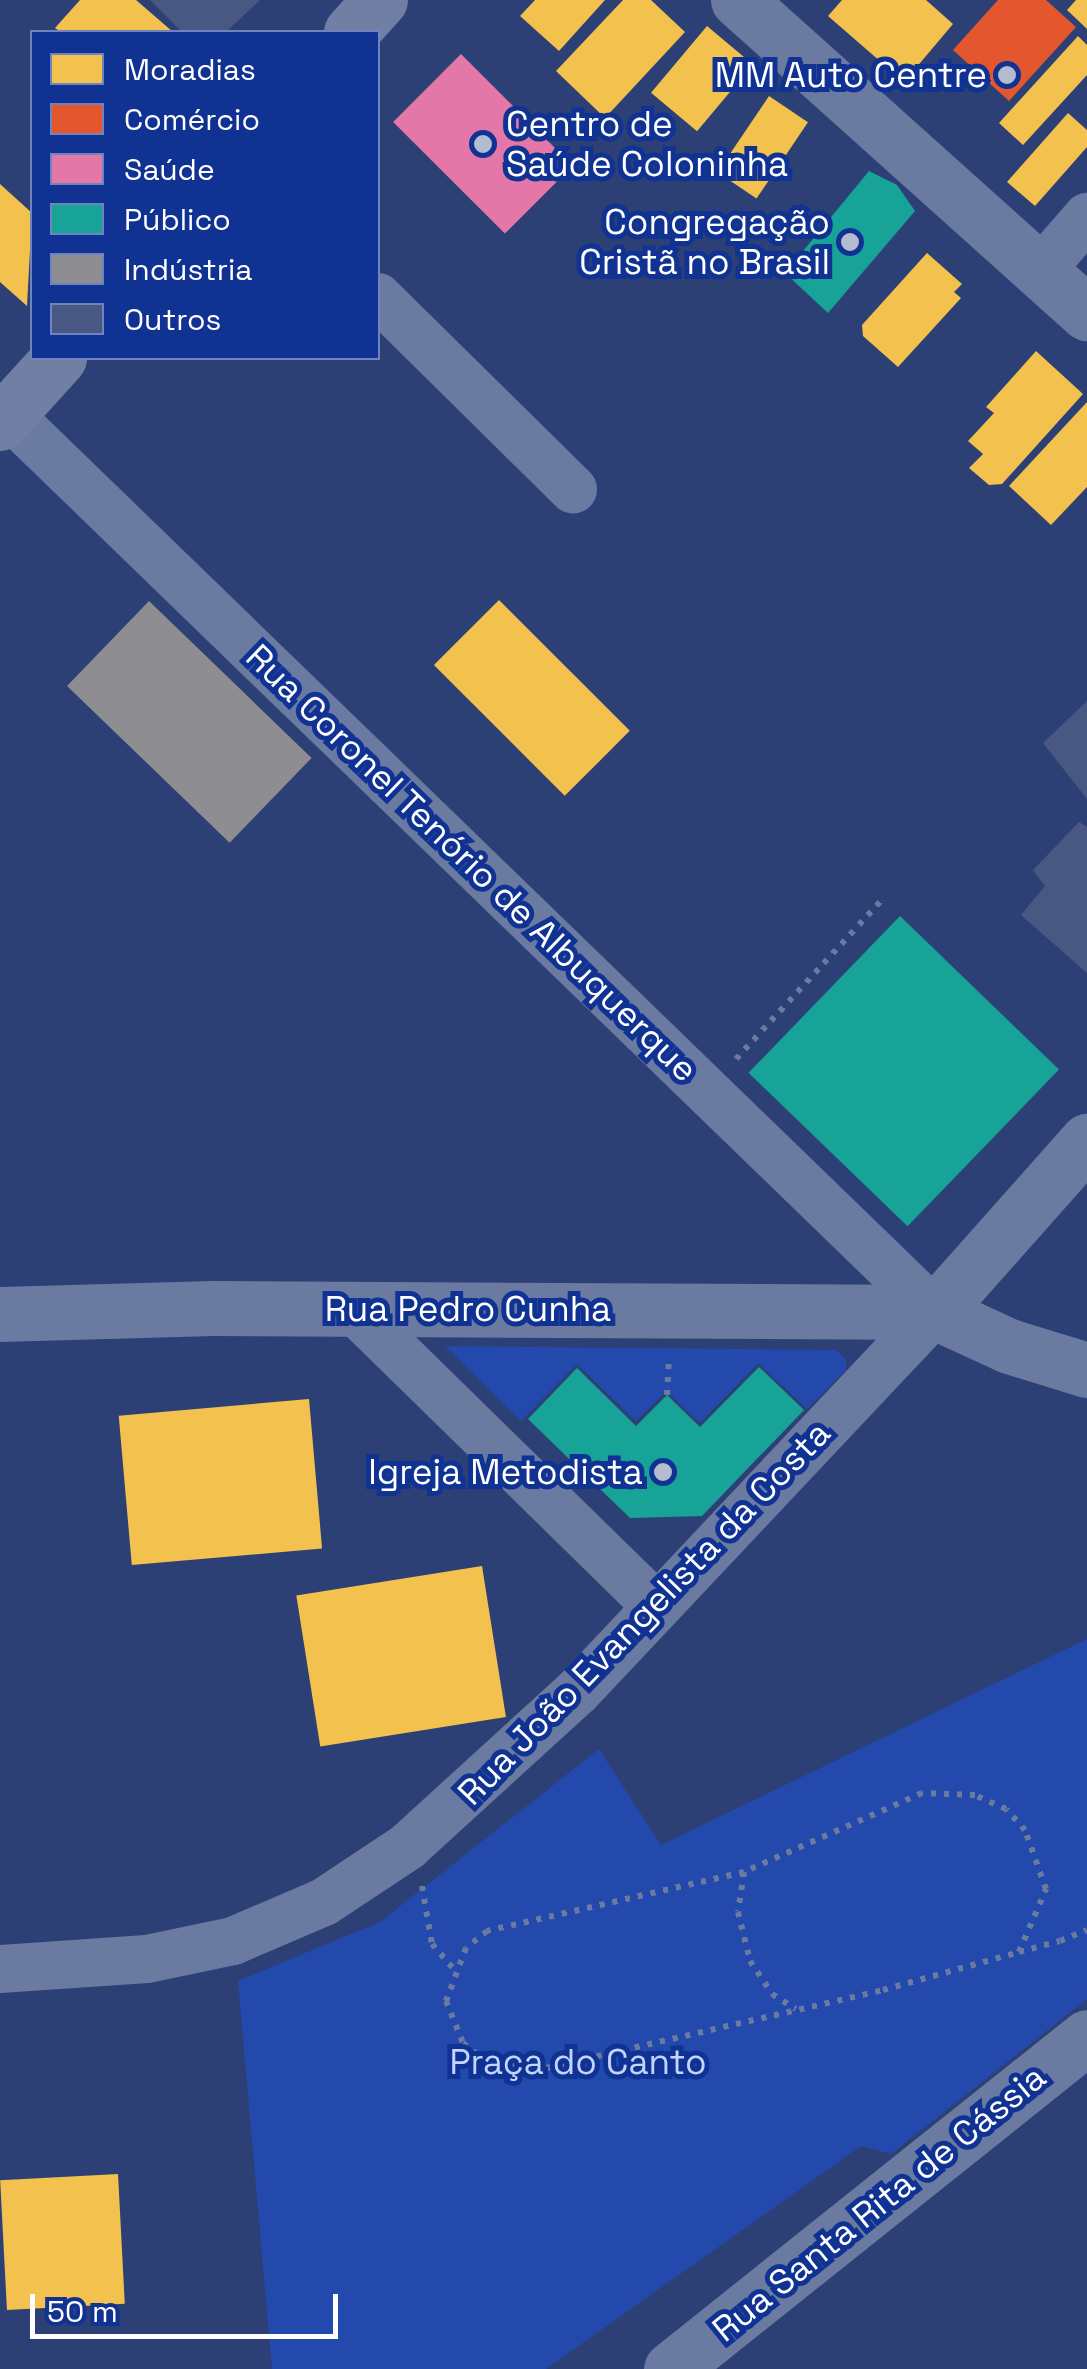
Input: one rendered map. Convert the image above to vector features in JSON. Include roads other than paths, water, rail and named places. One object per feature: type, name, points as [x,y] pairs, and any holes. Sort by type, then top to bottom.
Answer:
[{"type":"main road","points":[[353,30],[380,0]]},
{"type":"main road","points":[[4,419],[57,360]]},
{"type":"street","points":[[738,0],[1087,313]]},
{"type":"street","points":[[1040,271],[1087,217]]},
{"type":"street","points":[[380,299],[573,489]]},
{"type":"street","name":"Rua Coronel Tenório de Albuquerque","points":[[4,419],[935,1312]]},
{"type":"street","name":"Rua João Evangelista da Costa","points":[[0,1969],[148,1959],[233,1941],[324,1902],[408,1848],[481,1784],[657,1607],[935,1312],[1087,1141]]},
{"type":"street","points":[[352,1308],[657,1607]]},
{"type":"street","name":"Rua Pedro Cunha","points":[[0,1314],[352,1308],[935,1312]]},
{"type":"street","points":[[935,1312],[1009,1346],[1087,1370]]},
{"type":"street","name":"Rua Santa Rita de Cássia","points":[[676,2367],[1087,2037]]},
{"type":"place","name":"MM Auto Centre","points":[[1007,75]]},
{"type":"place","name":"Centro de Saúde Coloninha","points":[[483,144]]},
{"type":"place","name":"Congregação Cristã no Brasil","points":[[850,242]]},
{"type":"place","name":"Igreja Metodista","points":[[663,1472]]},
{"type":"park label","name":"Praça do Canto","points":[[578,2062]]}]
